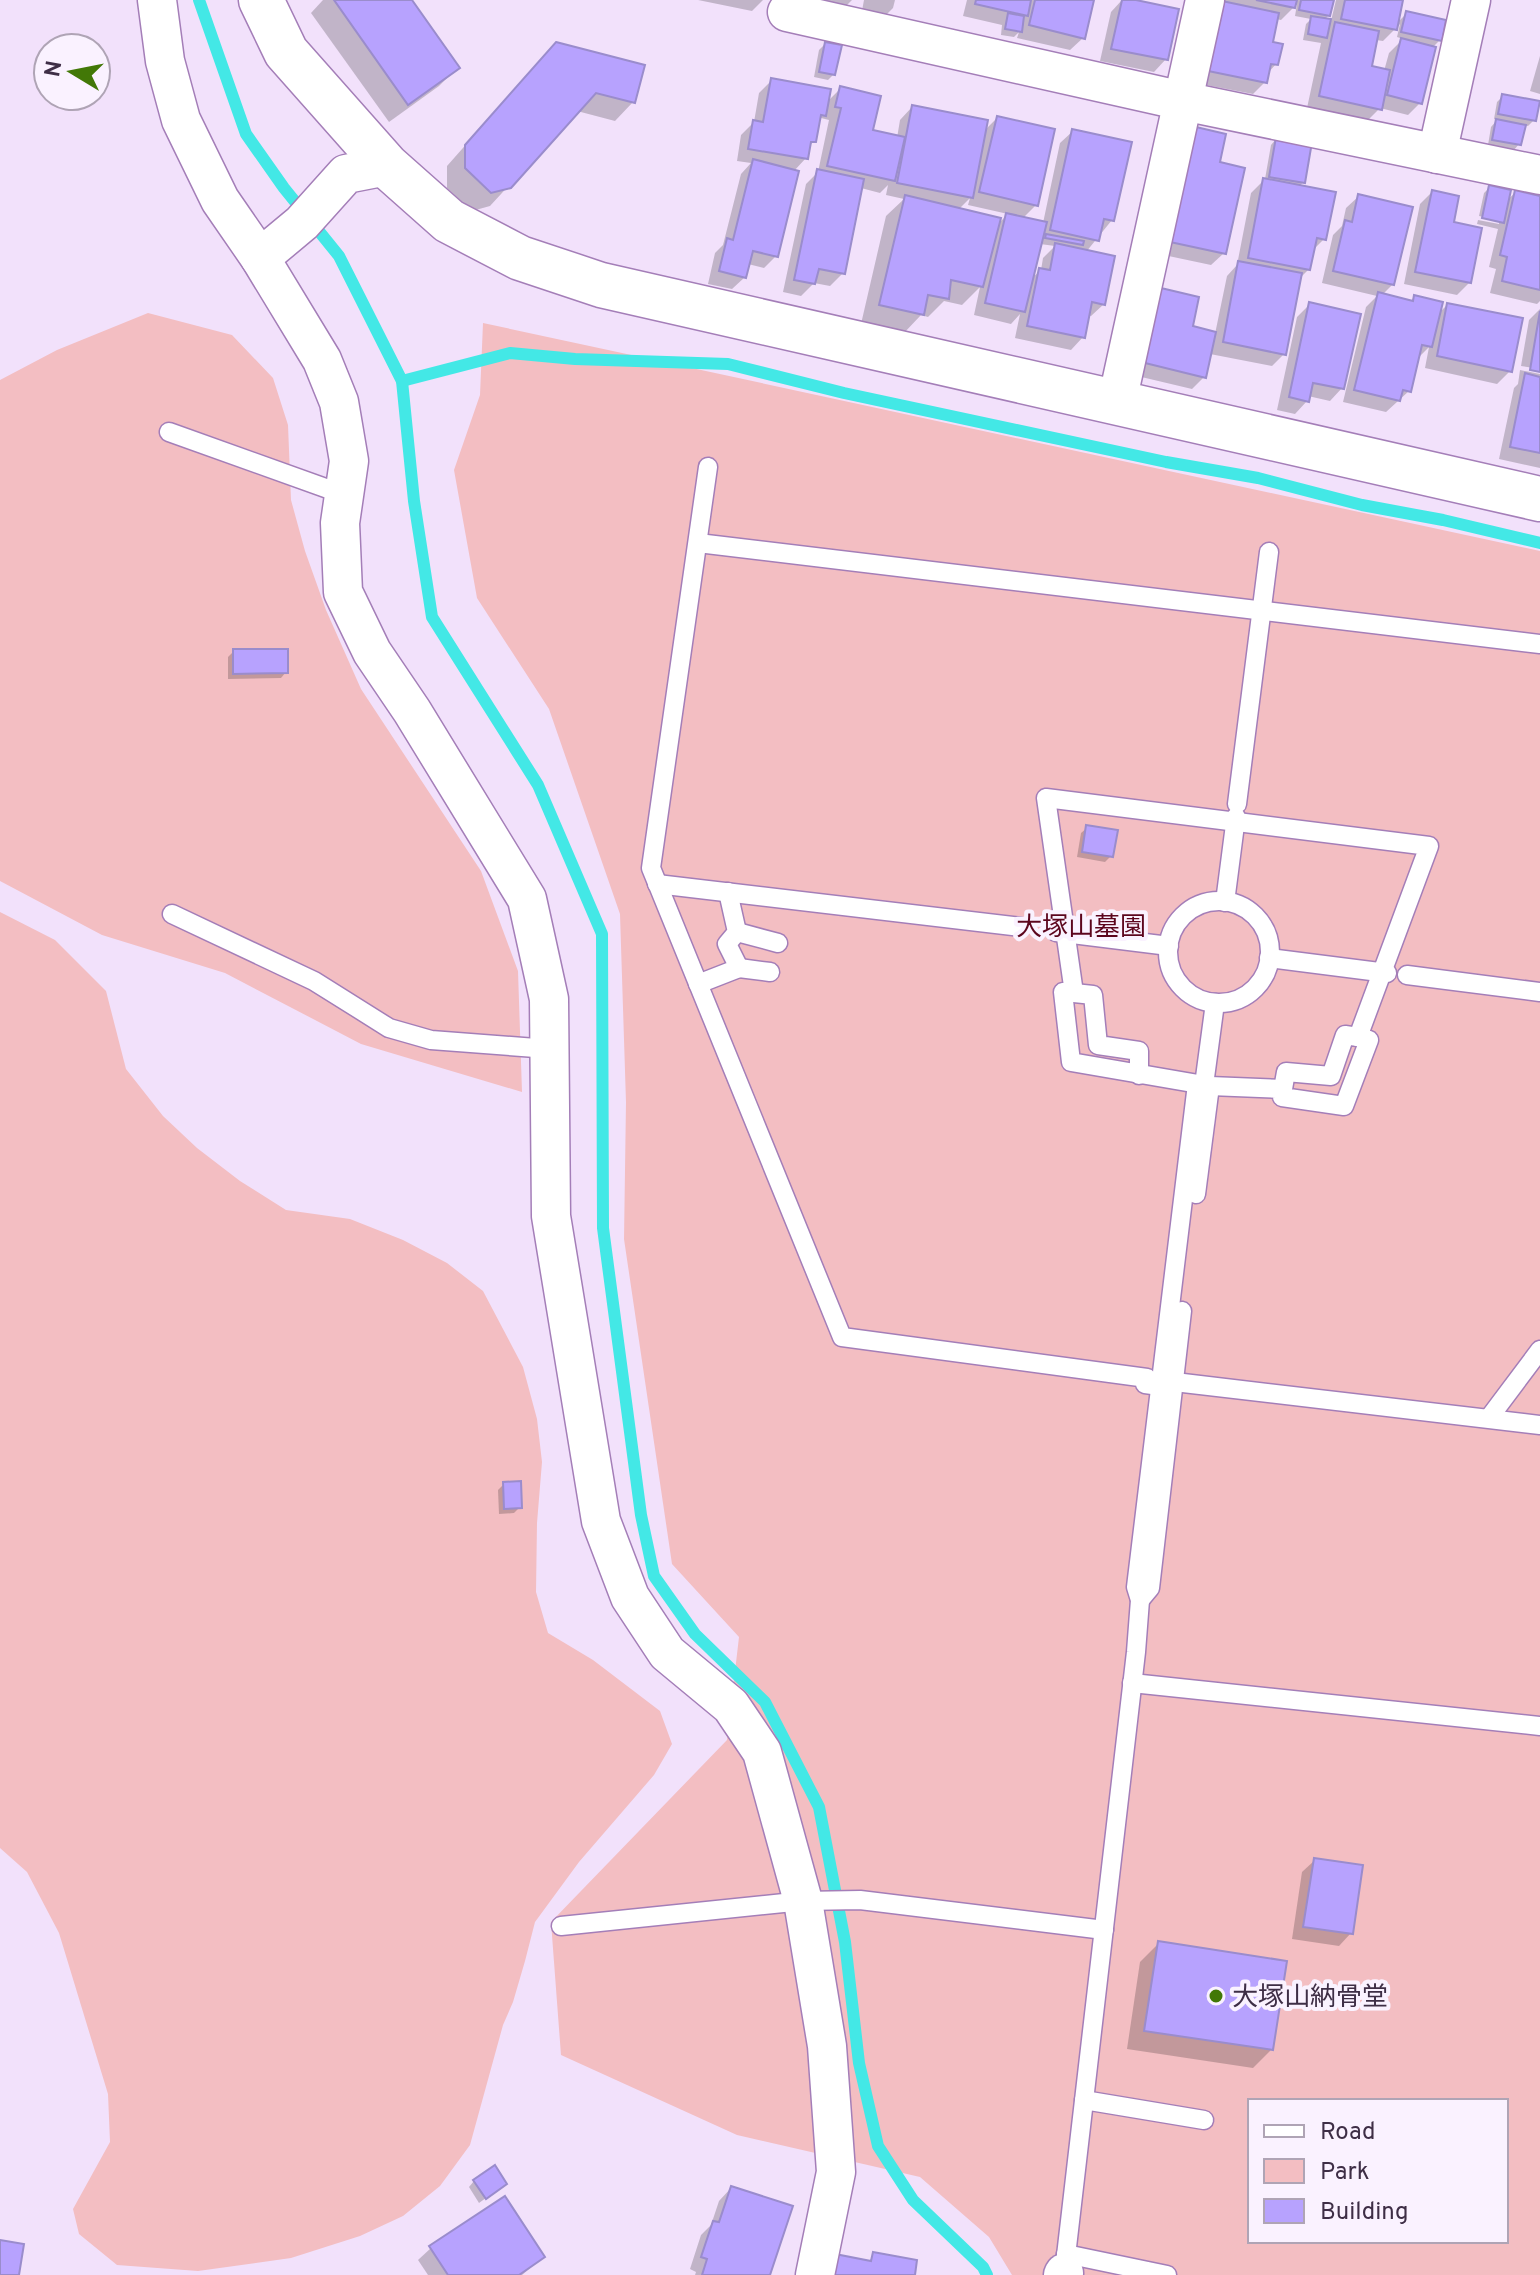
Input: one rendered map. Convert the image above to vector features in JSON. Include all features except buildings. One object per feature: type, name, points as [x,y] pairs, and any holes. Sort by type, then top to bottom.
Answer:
[{"type":"street","points":[[157,0],[165,61],[181,120],[220,200],[260,258],[322,360],[339,402],[349,461],[340,523],[343,592],[372,652],[412,711],[527,899],[549,999],[551,1216],[601,1521],[630,1597],[667,1653],[731,1706],[762,1752],[803,1901],[827,2046],[836,2172],[815,2275]]},
{"type":"street","points":[[261,0],[286,52],[366,170],[449,221],[520,258],[601,285],[1540,499]]},
{"type":"street","points":[[1117,402],[1205,0]]},
{"type":"street","points":[[1437,154],[1471,0]]},
{"type":"street","points":[[787,12],[1183,101],[1540,175]]},
{"type":"street","points":[[260,258],[366,170]]},
{"type":"lane","points":[[169,432],[345,495]]},
{"type":"lane","points":[[708,467],[651,868],[842,1337],[1147,1378],[1145,1384],[1160,1386]]},
{"type":"lane","points":[[698,543],[1540,644]]},
{"type":"lane","points":[[1225,902],[1269,552]]},
{"type":"lane","points":[[1074,993],[1060,932],[1046,798],[1236,814],[1429,846],[1358,1037]]},
{"type":"lane","points":[[657,884],[1021,927]]},
{"type":"lane","points":[[728,892],[737,932]]},
{"type":"lane","points":[[1225,902],[1237,904],[1254,915],[1266,933],[1269,958],[1263,979],[1248,994],[1227,1004],[1207,1003],[1188,994],[1172,974],[1167,953],[1171,933],[1181,917],[1198,905],[1225,902]]},
{"type":"lane","points":[[172,914],[314,981],[389,1028],[431,1040],[549,1049]]},
{"type":"lane","points":[[737,932],[778,943]]},
{"type":"lane","points":[[737,932],[727,944],[739,968]]},
{"type":"lane","points":[[1060,932],[1169,946]]},
{"type":"lane","points":[[1269,958],[1384,973]]},
{"type":"lane","points":[[698,984],[739,968],[770,972]]},
{"type":"lane","points":[[1407,975],[1540,992]]},
{"type":"lane","points":[[1139,1075],[1139,1051],[1098,1045],[1093,995],[1063,992],[1071,1062],[1139,1075],[1203,1085],[1283,1089]]},
{"type":"lane","points":[[1167,2275],[1064,2268],[1132,1683],[1140,1600],[1136,1587],[1155,1489],[1215,1003]]},
{"type":"lane","points":[[1345,1035],[1358,1037],[1369,1040],[1344,1106],[1282,1097],[1286,1072],[1331,1076],[1345,1035]]},
{"type":"lane","points":[[1155,1489],[1160,1386],[1180,1277]]},
{"type":"lane","points":[[1489,1418],[1540,1350]]},
{"type":"lane","points":[[1183,1383],[1540,1425]]},
{"type":"lane","points":[[1132,1683],[1540,1726]]},
{"type":"lane","points":[[561,1926],[803,1901],[860,1900],[1104,1930]]},
{"type":"lane","points":[[1084,2100],[1204,2120]]},
{"type":"green space","points":[[148,313],[232,335],[273,378],[288,425],[291,500],[326,610],[361,689],[481,871],[518,971],[522,1092],[361,1044],[225,973],[102,935],[0,881],[0,380],[57,350]]},
{"type":"green space","name":"大塚山墓園","points":[[483,323],[1540,551],[1540,2275],[1012,2275],[989,2237],[920,2177],[737,2135],[561,2055],[551,1922],[727,1740],[739,1637],[672,1564],[624,1239],[626,1102],[620,914],[549,709],[477,598],[454,470],[480,395]]},
{"type":"green space","points":[[0,912],[55,940],[106,991],[126,1069],[163,1116],[197,1148],[240,1181],[286,1210],[350,1219],[403,1240],[447,1263],[483,1291],[523,1367],[537,1419],[542,1462],[536,1592],[548,1633],[593,1660],[660,1711],[672,1744],[654,1775],[579,1862],[535,1922],[470,2145],[440,2186],[403,2216],[360,2236],[291,2258],[198,2271],[117,2265],[79,2234],[73,2209],[110,2142],[108,2094],[59,1933],[27,1872],[0,1848]]},
{"type":"waterway","points":[[199,0],[246,134],[284,188],[339,256],[402,381],[414,501],[432,617],[538,785],[602,934],[603,1228],[641,1515],[654,1576],[695,1634],[765,1702],[819,1807],[845,1942],[859,2063],[878,2146],[913,2200],[983,2267],[987,2275]]},
{"type":"waterway","points":[[402,381],[510,353],[575,359],[728,364],[844,393],[1166,462],[1258,478],[1362,505],[1540,543]]},
{"type":"place","name":"大塚山納骨堂","points":[[1216,1996]]}]
